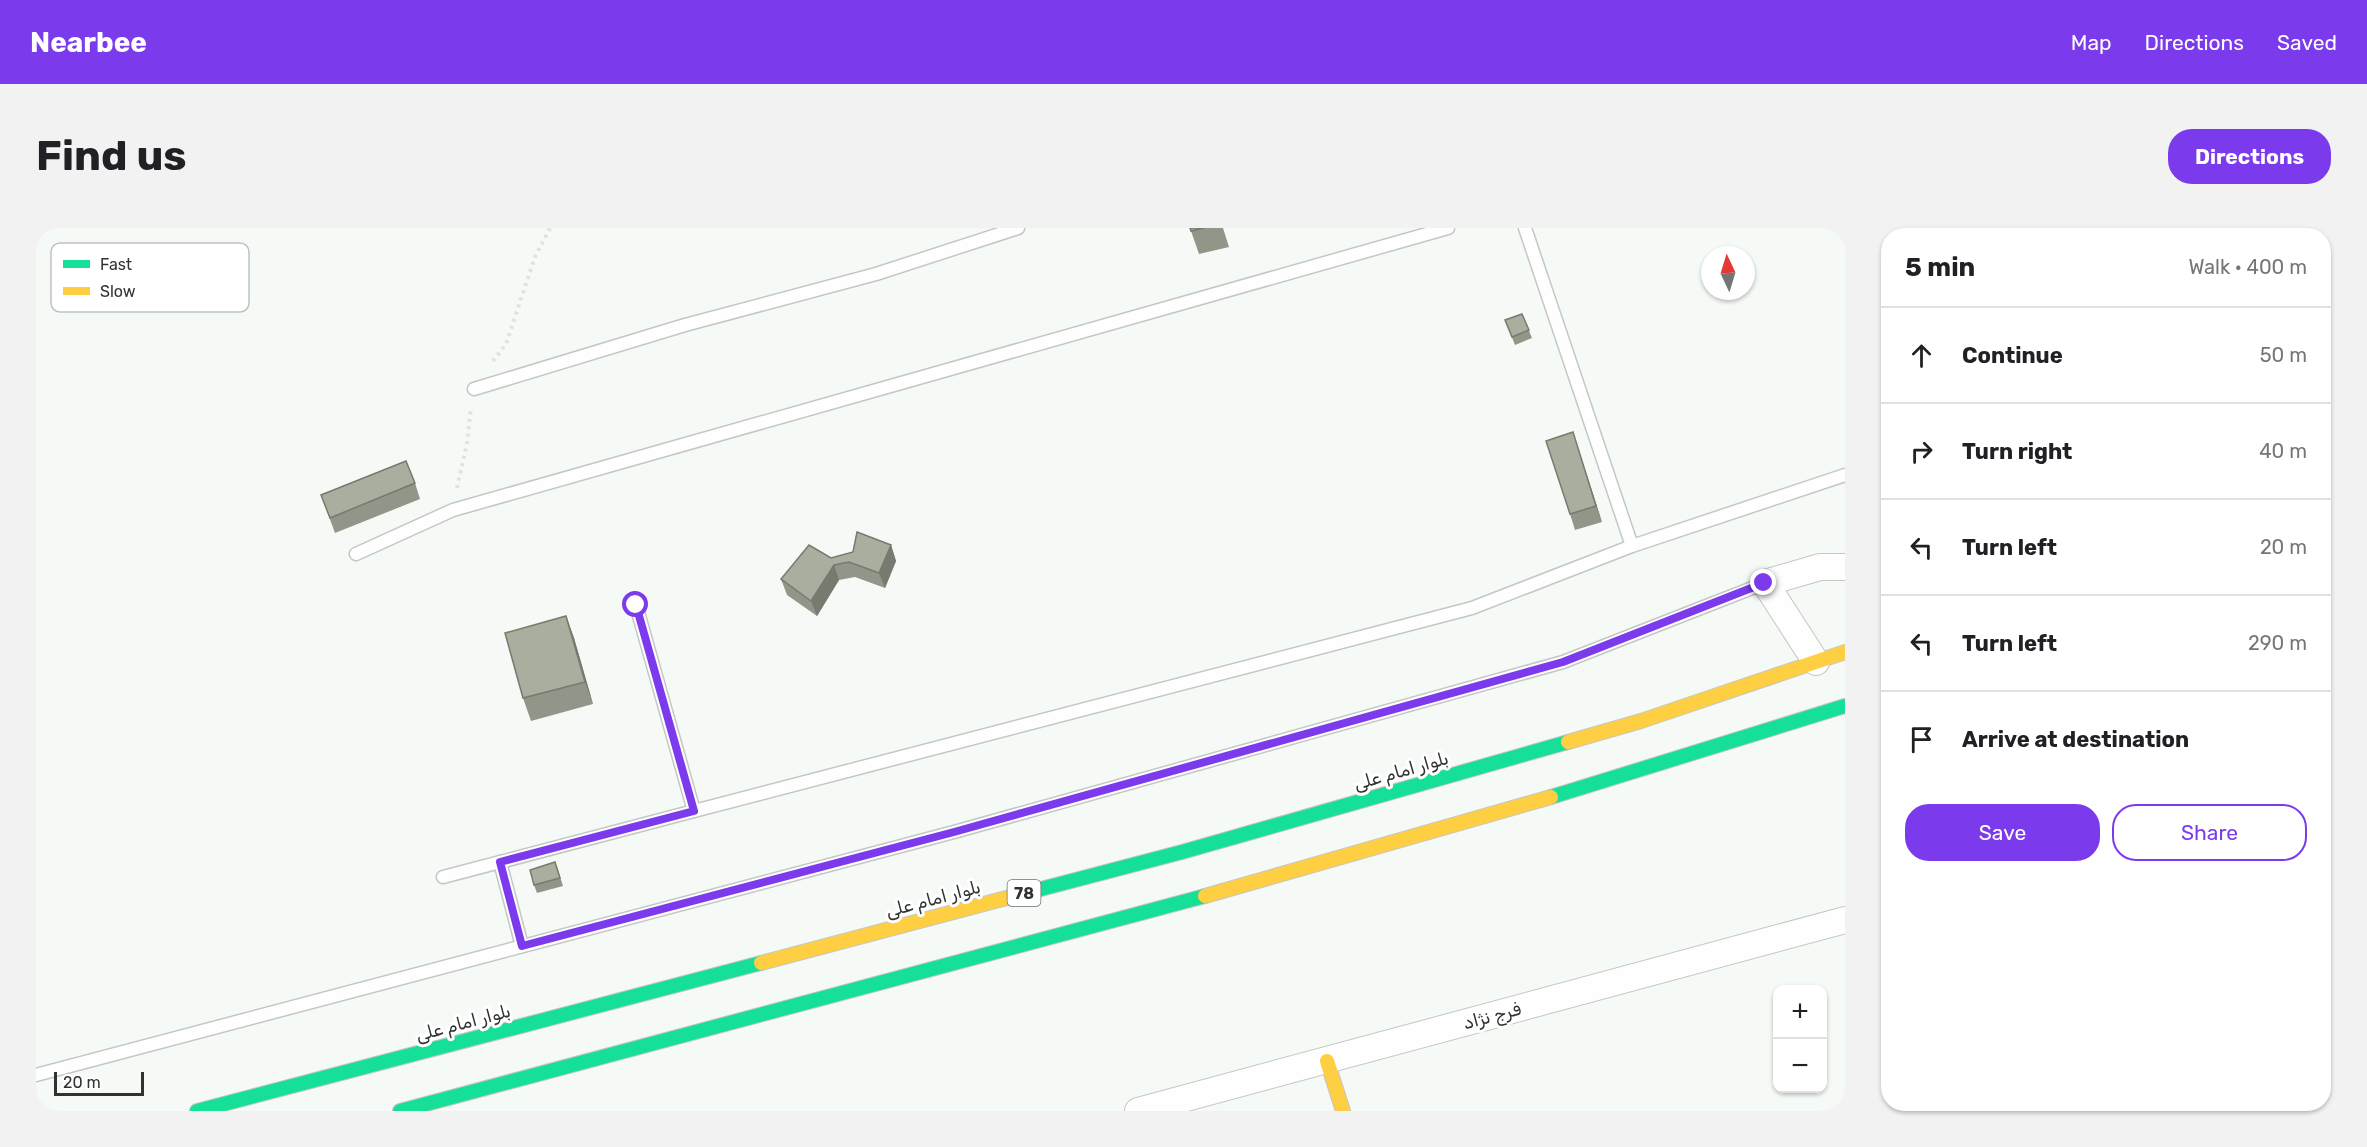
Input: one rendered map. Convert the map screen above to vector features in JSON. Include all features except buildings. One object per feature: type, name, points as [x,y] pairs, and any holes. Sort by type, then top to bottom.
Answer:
[{"type":"main road","name":"بلوار امام علی","points":[[197,1111],[1182,852],[1641,721],[1845,652]]},
{"type":"main road","points":[[400,1111],[1216,894],[1671,762],[1845,706]]},
{"type":"main road","points":[[1328,1061],[1343,1111]]},
{"type":"street","points":[[1816,662],[1764,583],[1820,567],[1845,567]]},
{"type":"street","name":"فرج نژاد","points":[[1138,1111],[1845,920]]},
{"type":"lane","points":[[474,389],[685,326],[876,274],[1018,228]]},
{"type":"lane","points":[[356,554],[453,510],[1448,228]]},
{"type":"lane","points":[[1524,228],[1632,546]]},
{"type":"lane","points":[[443,877],[1472,608],[1632,546],[1845,475]]},
{"type":"lane","points":[[36,1075],[954,832],[1563,662],[1764,583]]},
{"type":"lane","points":[[636,605],[694,811]]},
{"type":"lane","points":[[500,862],[522,946]]},
{"type":"traffic: fast","points":[[1551,797],[1845,706]]},
{"type":"traffic: fast","points":[[1014,896],[1182,852],[1568,742]]},
{"type":"traffic: fast","points":[[400,1111],[1205,896]]},
{"type":"traffic: fast","points":[[197,1111],[761,963]]},
{"type":"traffic: slow","points":[[1568,742],[1641,721],[1845,652]]},
{"type":"traffic: slow","points":[[1205,896],[1551,797]]},
{"type":"traffic: slow","points":[[761,963],[1014,896]]},
{"type":"traffic: slow","points":[[1327,1061],[1343,1111]]},
{"type":"route","points":[[636,605],[694,811],[500,862],[522,946],[954,832],[1563,662],[1764,583]]}]
